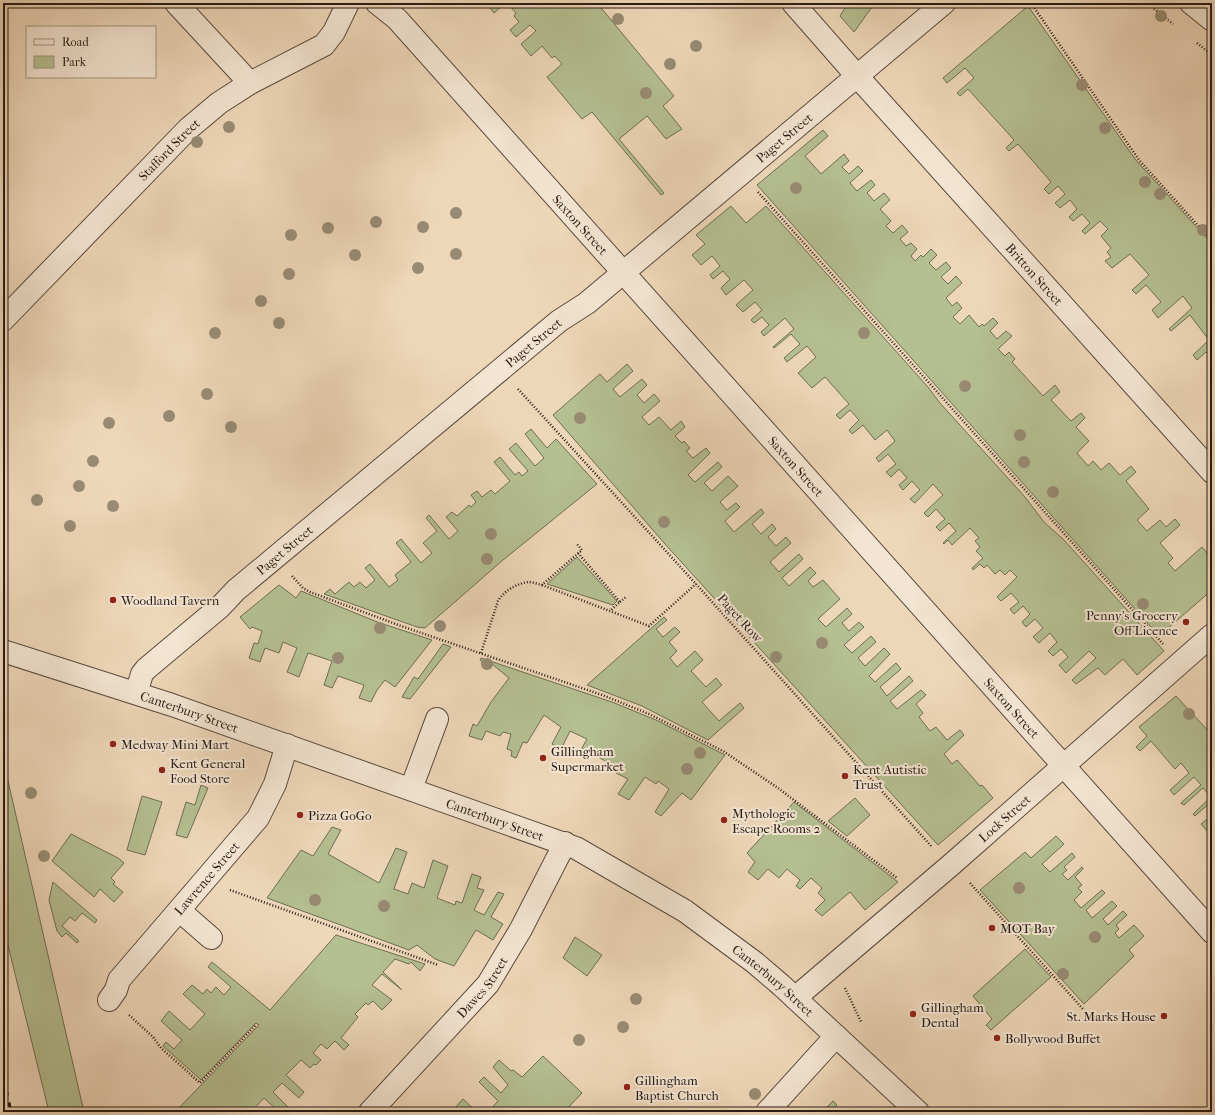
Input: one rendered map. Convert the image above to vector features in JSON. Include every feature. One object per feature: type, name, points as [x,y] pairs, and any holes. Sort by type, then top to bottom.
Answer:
[{"type":"street","points":[[176,3],[250,83]]},
{"type":"street","name":"Stafford Street","points":[[3,320],[188,129],[219,103],[250,83],[324,45],[334,32],[348,3]]},
{"type":"street","name":"Saxton Street","points":[[377,3],[397,19],[1212,932]]},
{"type":"street","name":"Britton Street","points":[[793,3],[1212,472]]},
{"type":"street","name":"Paget Street","points":[[136,693],[142,674],[146,669],[220,607],[236,590],[559,321],[586,303],[623,273],[944,3]]},
{"type":"street","points":[[1191,3],[1212,20]]},
{"type":"street","name":"Lock Street","points":[[795,998],[952,864],[1212,635]]},
{"type":"street","name":"Canterbury Street","points":[[3,652],[136,693],[287,745],[564,843],[591,855],[685,911],[754,962],[918,1112]]},
{"type":"street","points":[[411,789],[437,719]]},
{"type":"street","name":"Lawrence Street","points":[[117,1005],[116,990],[119,980],[180,911],[258,818],[275,784],[287,745]]},
{"type":"street","name":"Dawes Street","points":[[370,1112],[488,984],[531,911],[564,843]]},
{"type":"street","points":[[180,911],[211,938]]},
{"type":"street","points":[[767,1112],[836,1036]]},
{"type":"path","points":[[1031,3],[1139,160],[1212,241]]},
{"type":"path","points":[[756,190],[1168,650]]},
{"type":"path","name":"Paget Row","points":[[514,384],[937,852],[952,864],[1091,1018]]},
{"type":"path","points":[[542,585],[582,550],[576,543]]},
{"type":"path","points":[[578,553],[620,602]]},
{"type":"path","points":[[288,572],[303,588],[310,592],[631,706],[723,751],[778,788],[902,882]]},
{"type":"path","points":[[481,653],[498,601],[502,594],[509,589],[528,582],[542,585],[610,610],[634,622],[649,626],[696,584]]},
{"type":"path","points":[[610,610],[626,597]]},
{"type":"path","points":[[225,888],[438,966]]},
{"type":"path","points":[[830,969],[845,987],[861,1023]]},
{"type":"path","points":[[117,1005],[153,1037],[161,1048],[200,1083],[256,1025]]},
{"type":"green space","points":[[486,3],[505,3],[494,13]]},
{"type":"green space","points":[[507,3],[597,3],[674,96],[663,106],[682,129],[666,139],[647,116],[619,139],[664,193],[661,195],[592,112],[582,119],[547,77],[562,64],[555,56],[552,58],[542,46],[531,56],[521,44],[536,31],[530,25],[516,37],[510,30],[519,22],[514,16],[516,13]]},
{"type":"green space","points":[[848,3],[875,3],[854,32],[840,16]]},
{"type":"green space","points":[[1028,6],[1135,159],[1212,244],[1212,359],[1206,352],[1197,360],[1193,355],[1209,340],[1190,315],[1171,331],[1169,329],[1192,308],[1183,296],[1158,318],[1152,310],[1161,302],[1146,285],[1136,294],[1132,290],[1149,275],[1130,254],[1112,268],[1105,261],[1111,257],[1107,252],[1111,248],[1101,236],[1108,229],[1100,221],[1085,234],[1082,231],[1090,223],[1082,214],[1073,221],[1069,217],[1077,209],[1070,200],[1060,208],[1055,203],[1065,194],[1058,186],[1049,194],[1044,189],[1051,182],[1018,144],[1009,151],[1006,148],[1014,140],[968,89],[960,96],[957,93],[974,78],[965,68],[947,83],[943,78]]},
{"type":"green space","points":[[823,130],[828,136],[805,156],[821,174],[844,154],[849,161],[842,167],[849,174],[858,166],[863,171],[850,183],[857,191],[871,180],[875,185],[867,193],[874,201],[884,193],[890,200],[880,209],[891,221],[886,226],[893,233],[902,225],[908,232],[900,239],[906,246],[911,243],[917,249],[911,256],[915,261],[921,255],[923,257],[931,249],[937,255],[929,263],[936,270],[946,262],[951,268],[941,277],[948,284],[956,276],[962,283],[946,298],[952,306],[957,302],[962,308],[953,317],[960,324],[969,315],[979,327],[982,324],[984,326],[993,318],[998,323],[990,331],[997,339],[1006,331],[1012,336],[998,349],[1005,356],[1009,352],[1015,359],[1012,362],[1043,396],[1055,385],[1060,392],[1051,400],[1071,421],[1081,413],[1085,418],[1076,427],[1089,441],[1077,453],[1088,466],[1093,461],[1101,470],[1109,463],[1120,475],[1131,466],[1136,472],[1126,481],[1149,509],[1137,520],[1147,531],[1160,520],[1166,527],[1175,519],[1180,525],[1160,543],[1173,558],[1168,563],[1175,571],[1202,547],[1212,559],[1212,590],[1159,636],[757,185]]},
{"type":"green space","points":[[731,206],[746,223],[766,206],[1025,497],[1044,522],[1064,540],[1164,651],[1137,675],[1123,659],[1105,675],[1098,668],[1076,684],[1072,680],[1096,658],[1089,651],[1066,673],[1059,665],[1068,657],[1061,649],[1053,656],[1048,651],[1057,642],[1050,633],[1039,643],[1033,637],[1043,628],[1035,619],[1026,627],[1022,622],[1030,614],[1023,606],[1014,614],[1010,609],[1019,602],[1011,593],[1001,601],[997,597],[1017,577],[1010,570],[1005,575],[1000,570],[995,574],[987,565],[984,568],[980,564],[973,570],[972,568],[983,558],[976,551],[980,547],[975,541],[979,538],[970,528],[952,545],[948,540],[944,544],[943,543],[956,531],[949,523],[940,531],[936,527],[945,519],[936,509],[928,517],[924,513],[943,495],[933,484],[915,503],[910,499],[920,490],[912,481],[903,490],[899,485],[907,478],[899,469],[891,477],[886,472],[896,464],[888,454],[879,462],[876,458],[895,441],[887,430],[875,440],[863,425],[852,434],[849,430],[859,420],[850,410],[840,419],[836,415],[849,404],[825,377],[812,388],[798,373],[816,357],[807,346],[787,362],[784,358],[800,344],[791,334],[774,348],[773,347],[794,329],[785,318],[764,336],[761,332],[769,325],[762,317],[754,323],[751,320],[762,310],[755,302],[743,312],[736,305],[753,290],[744,280],[726,295],[721,288],[730,279],[723,271],[713,279],[710,275],[720,266],[712,256],[701,265],[692,255],[705,244],[696,235]]},
{"type":"green space","points":[[627,364],[633,371],[613,389],[620,397],[642,379],[647,385],[637,395],[644,403],[654,394],[660,401],[642,417],[649,425],[659,417],[671,430],[681,421],[685,427],[675,436],[682,443],[684,441],[690,448],[686,451],[693,458],[706,448],[710,453],[688,475],[695,482],[718,462],[722,467],[704,483],[712,491],[728,476],[738,486],[720,502],[727,510],[736,503],[740,507],[725,521],[734,532],[761,509],[764,513],[752,524],[761,534],[772,524],[776,529],[768,537],[776,546],[786,537],[791,543],[770,562],[779,572],[799,554],[803,559],[782,578],[789,586],[810,567],[816,573],[808,581],[813,587],[823,580],[840,599],[818,619],[826,627],[847,608],[852,614],[842,623],[849,631],[859,622],[864,627],[844,645],[852,653],[871,636],[876,642],[858,658],[865,666],[884,648],[890,654],[869,676],[875,682],[896,663],[901,669],[880,687],[887,696],[909,676],[913,681],[890,701],[897,709],[921,690],[926,695],[916,704],[923,713],[919,717],[930,731],[936,727],[947,740],[960,730],[964,735],[944,754],[952,764],[957,760],[993,798],[938,845],[665,544],[553,415],[600,374],[607,382]]},
{"type":"green space","points":[[531,429],[547,448],[556,439],[597,484],[503,560],[425,628],[417,627],[324,594],[330,589],[335,594],[349,582],[354,587],[360,582],[366,588],[375,580],[365,568],[370,564],[389,587],[398,580],[395,575],[411,562],[396,543],[401,539],[421,563],[432,553],[423,543],[437,531],[426,518],[429,515],[449,539],[458,531],[446,517],[452,512],[457,516],[469,505],[471,507],[476,502],[471,495],[477,491],[482,497],[491,490],[495,494],[510,481],[494,462],[500,457],[515,475],[519,472],[522,476],[528,471],[509,449],[516,443],[535,466],[544,458],[525,434]]},
{"type":"green space","points":[[577,557],[617,601],[613,605],[547,584]]},
{"type":"green space","points":[[279,585],[296,598],[301,591],[380,623],[432,640],[395,687],[385,680],[377,690],[371,702],[359,698],[364,685],[338,676],[332,688],[324,685],[332,661],[308,653],[299,677],[287,672],[297,648],[283,642],[279,653],[265,648],[260,662],[249,658],[254,643],[258,644],[262,631],[252,627],[250,629],[240,617]]},
{"type":"green space","points":[[664,617],[667,620],[656,629],[663,637],[675,627],[680,632],[669,642],[677,651],[670,658],[677,667],[695,651],[703,660],[691,671],[706,687],[716,678],[722,685],[702,702],[719,721],[740,703],[744,708],[708,740],[642,706],[587,685]]},
{"type":"green space","points":[[443,644],[451,647],[410,699],[402,697],[414,677],[418,679]]},
{"type":"green space","points":[[481,658],[612,702],[656,720],[725,755],[691,800],[682,793],[661,816],[655,812],[669,789],[658,781],[656,784],[645,777],[629,800],[618,794],[628,779],[616,773],[618,768],[582,748],[587,739],[570,731],[561,749],[552,744],[561,727],[544,715],[527,743],[523,742],[516,758],[511,756],[512,751],[507,749],[511,734],[503,732],[500,736],[486,731],[482,740],[469,736],[473,724],[477,726],[491,702],[509,678],[492,664],[489,668],[480,660]]},
{"type":"green space","points":[[1176,696],[1212,735],[1212,801],[1195,816],[1193,814],[1211,797],[1203,788],[1184,805],[1181,803],[1201,785],[1194,777],[1174,795],[1170,790],[1189,773],[1181,763],[1175,769],[1151,741],[1140,751],[1136,747],[1147,736],[1139,727]]},
{"type":"green space","points":[[3,759],[84,1112],[49,1112],[3,925]]},
{"type":"green space","points":[[201,785],[208,788],[187,838],[176,835],[186,802],[195,805]]},
{"type":"green space","points":[[142,796],[162,802],[145,855],[127,850]]},
{"type":"green space","points":[[855,798],[870,815],[847,836],[828,821]]},
{"type":"green space","points":[[794,802],[898,882],[865,910],[850,892],[822,916],[815,910],[825,900],[818,893],[822,888],[811,878],[800,889],[796,886],[800,880],[787,869],[779,878],[768,869],[758,880],[748,872],[755,862],[747,853]]},
{"type":"green space","points":[[1212,815],[1212,836],[1201,824]]},
{"type":"green space","points":[[332,827],[341,830],[328,854],[379,883],[396,848],[407,852],[394,889],[408,894],[412,883],[424,888],[433,860],[448,866],[437,898],[455,905],[456,901],[462,903],[472,874],[481,877],[477,888],[484,890],[474,910],[484,915],[498,892],[504,894],[491,917],[503,924],[493,940],[476,930],[454,966],[435,959],[417,945],[409,950],[267,898],[301,850],[313,856]]},
{"type":"green space","points":[[71,834],[118,858],[124,863],[111,878],[115,882],[113,884],[123,892],[114,902],[100,889],[94,897],[52,861]]},
{"type":"green space","points":[[1056,836],[1064,844],[1042,864],[1050,872],[1072,853],[1075,857],[1064,867],[1067,870],[1062,874],[1068,880],[1082,867],[1083,869],[1075,877],[1082,885],[1078,888],[1082,892],[1074,900],[1081,908],[1102,890],[1105,893],[1086,910],[1092,918],[1112,901],[1117,906],[1103,919],[1108,925],[1123,911],[1127,915],[1116,925],[1119,929],[1115,933],[1119,938],[1134,925],[1144,936],[1129,950],[1134,956],[1084,1004],[980,890],[1025,852],[1031,858]]},
{"type":"green space","points":[[53,882],[97,920],[95,923],[82,913],[75,921],[70,917],[62,926],[79,941],[77,943],[66,933],[62,937],[57,931],[49,900]]},
{"type":"green space","points":[[336,935],[425,964],[420,971],[411,962],[409,964],[395,959],[383,972],[402,990],[382,974],[372,985],[392,1000],[382,1010],[373,1001],[368,1005],[366,1003],[355,1014],[358,1017],[341,1038],[349,1045],[344,1050],[335,1041],[327,1049],[321,1044],[313,1053],[321,1060],[316,1065],[314,1064],[310,1068],[301,1060],[286,1075],[304,1092],[299,1098],[282,1083],[273,1092],[289,1108],[285,1112],[279,1112],[264,1098],[251,1112],[175,1112],[259,1025],[256,1023],[201,1080],[163,1046],[166,1042],[174,1049],[182,1040],[161,1021],[169,1011],[190,1030],[205,1014],[183,994],[192,985],[203,994],[207,989],[211,993],[216,987],[224,995],[231,987],[208,967],[212,962],[270,1010]]},
{"type":"green space","points":[[575,937],[602,955],[587,976],[563,958]]},
{"type":"green space","points":[[1025,949],[1051,977],[991,1030],[986,1025],[992,1019],[973,996]]},
{"type":"green space","points":[[543,1056],[582,1093],[564,1112],[488,1112],[498,1101],[479,1082],[484,1077],[501,1093],[508,1085],[493,1067],[499,1060],[511,1071],[513,1070],[522,1077]]},
{"type":"green space","points":[[463,1099],[477,1112],[457,1112],[454,1109]]},
{"type":"green space","points":[[833,1101],[837,1105],[830,1112],[822,1112]]},
{"type":"railway","points":[[3,1075],[11,1112]]},
{"type":"place","name":"Woodland Tavern","points":[[113,600]]},
{"type":"place","name":"Penny's Grocery Off Licence","points":[[1186,622]]},
{"type":"place","name":"Medway Mini Mart","points":[[113,744]]},
{"type":"place","name":"Gillingham Supermarket","points":[[543,758]]},
{"type":"place","name":"Kent General Food Store","points":[[162,770]]},
{"type":"place","name":"Kent Autistic Trust","points":[[845,776]]},
{"type":"place","name":"Pizza GoGo","points":[[300,815]]},
{"type":"place","name":"Mythologic Escape Rooms 2","points":[[724,820]]},
{"type":"place","name":"MOT Bay","points":[[992,928]]},
{"type":"place","name":"Gillingham Dental","points":[[913,1014]]},
{"type":"place","name":"St. Marks House","points":[[1164,1016]]},
{"type":"place","name":"Bollywood Buffet","points":[[997,1038]]},
{"type":"place","name":"Gillingham Baptist Church","points":[[627,1087]]}]
